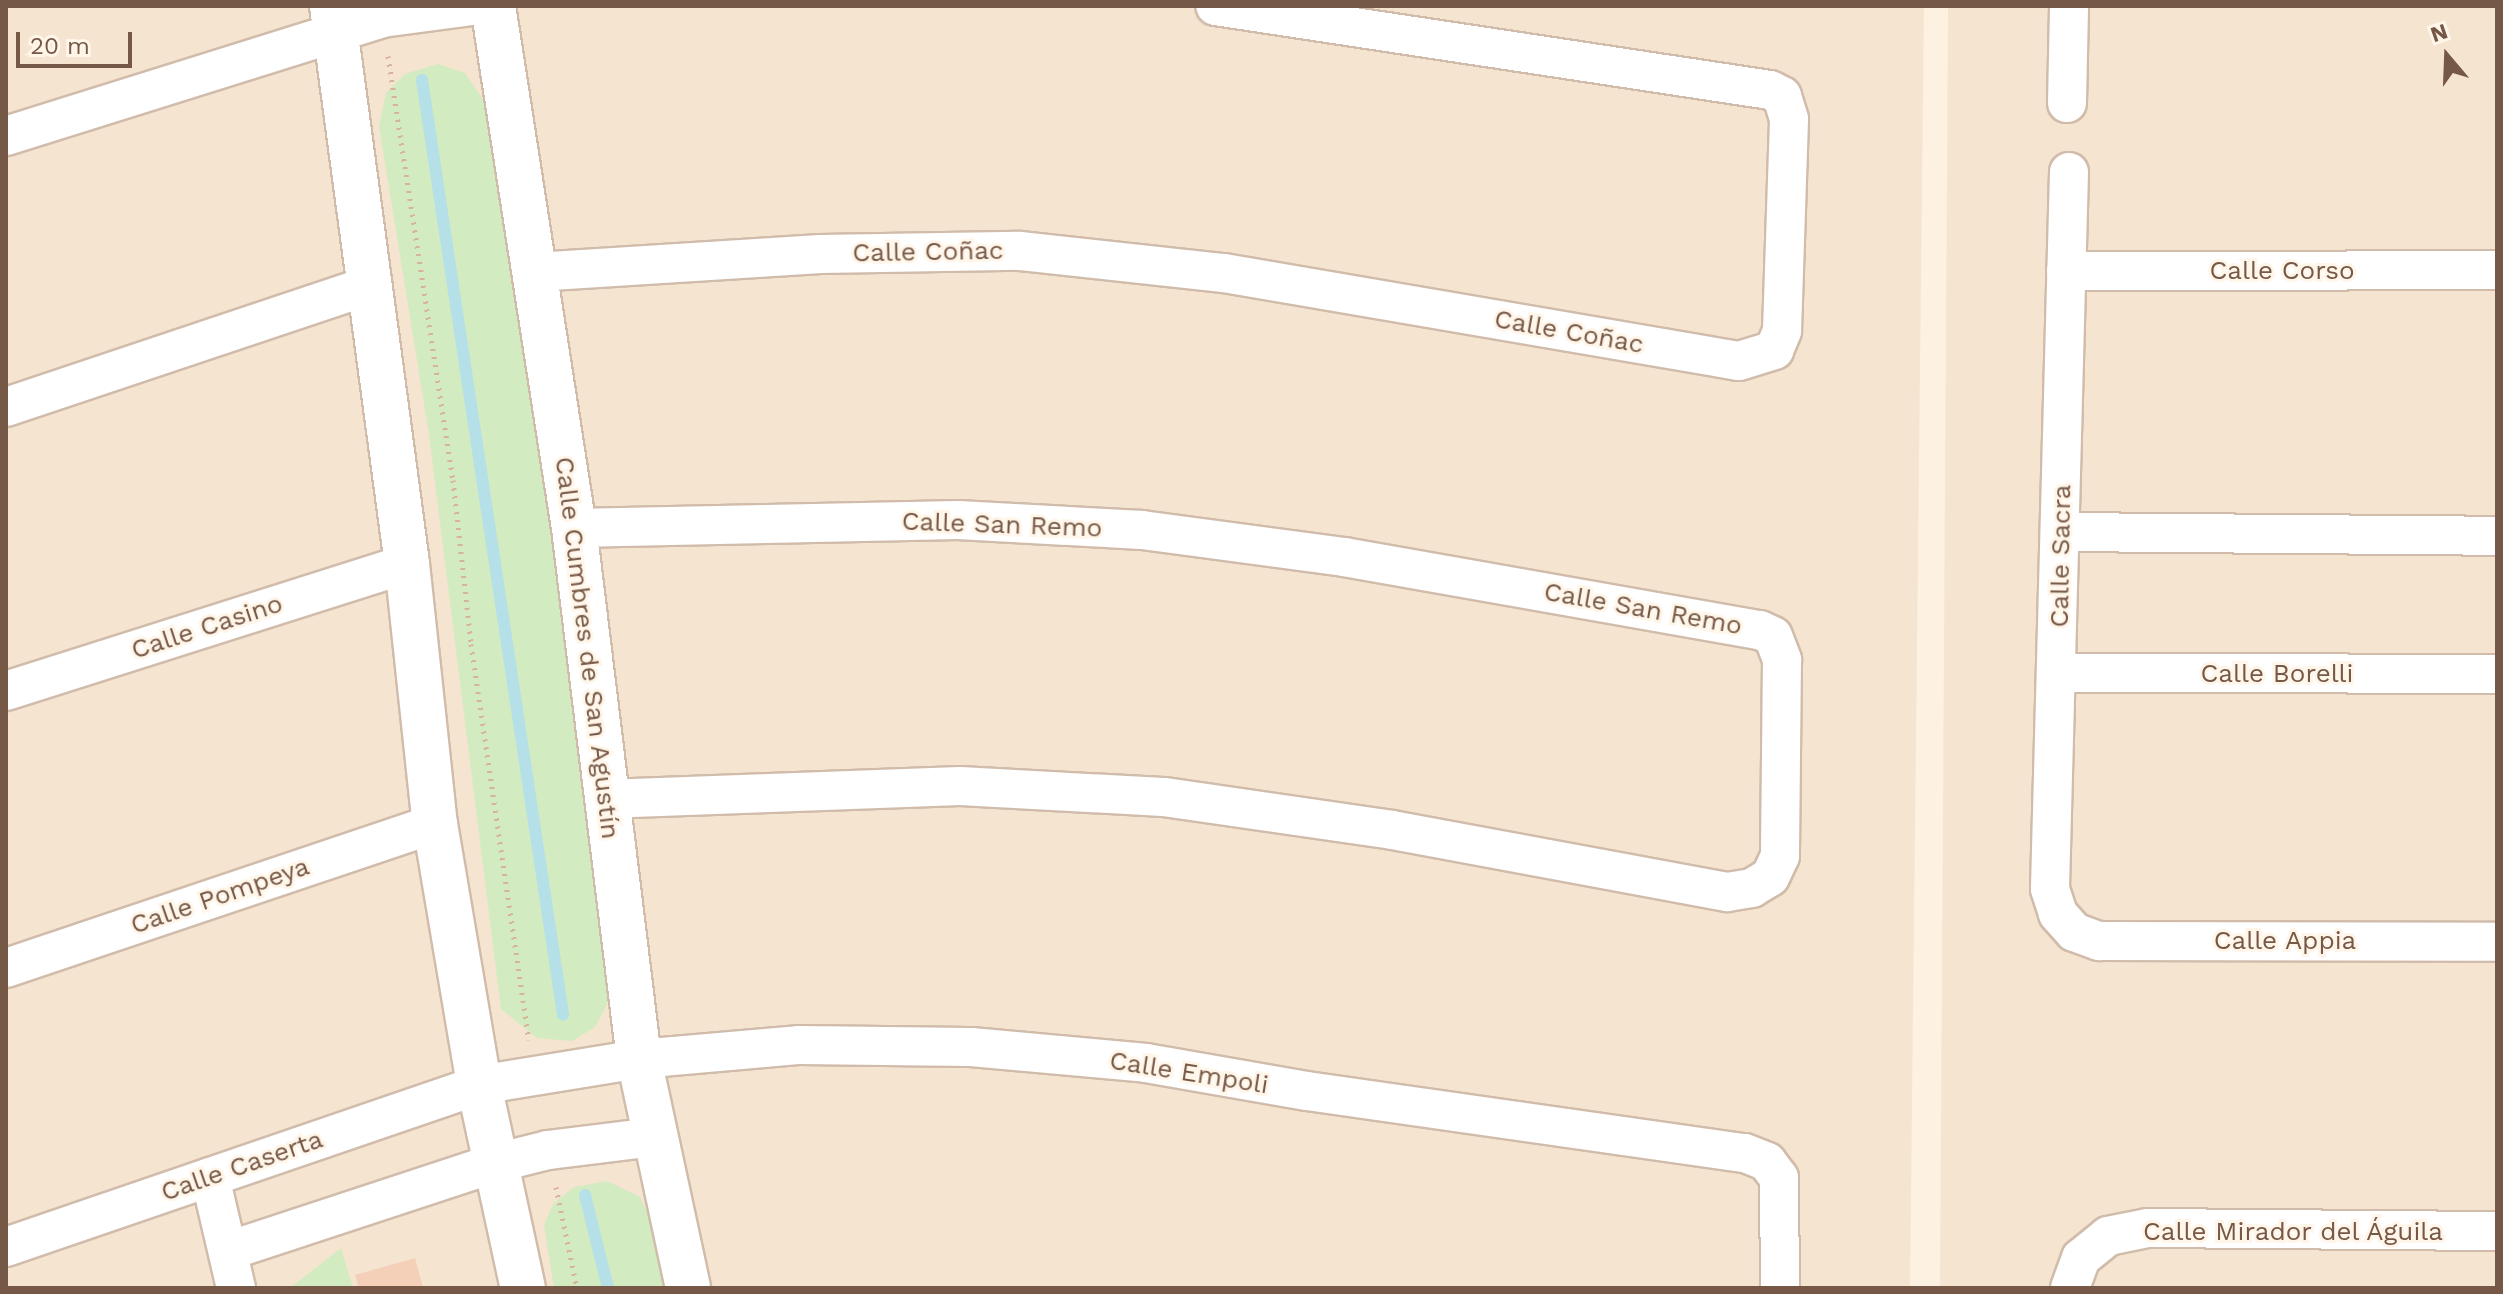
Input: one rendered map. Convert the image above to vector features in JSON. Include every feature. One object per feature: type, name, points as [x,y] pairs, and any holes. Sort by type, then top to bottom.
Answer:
[{"type":"street","points":[[6,136],[334,19],[382,18],[472,6]]},
{"type":"street","name":"Calle Cumbres de San Agustín","points":[[493,6],[574,528],[639,1059],[688,1288]]},
{"type":"street","name":"Calle Coñac","points":[[535,272],[820,254],[1020,251],[1224,273],[1739,361],[1774,350],[1782,331],[1789,119],[1782,96],[1770,90],[1215,6]]},
{"type":"street","points":[[2067,103],[2069,6]]},
{"type":"street","points":[[334,19],[407,564],[435,824],[479,1085],[523,1288]]},
{"type":"street","name":"Calle Sacra","points":[[2069,172],[2050,889],[2058,914],[2074,932]]},
{"type":"street","name":"Calle Corso","points":[[2066,271],[2497,270]]},
{"type":"street","points":[[6,407],[368,286]]},
{"type":"street","name":"Calle San Remo","points":[[574,528],[958,520],[1142,530],[1344,557],[1760,630],[1773,636],[1782,660],[1780,856],[1770,877],[1752,888],[1727,892],[1393,830],[1163,797],[960,786],[605,799]]},
{"type":"street","points":[[2061,532],[2497,536]]},
{"type":"street","name":"Calle Casino","points":[[6,691],[407,564]]},
{"type":"street","name":"Calle Borelli","points":[[2058,673],[2497,674]]},
{"type":"street","name":"Calle Pompeya","points":[[6,968],[435,824]]},
{"type":"street","name":"Calle Appia","points":[[2074,932],[2099,941],[2497,942]]},
{"type":"street","name":"Calle Empoli","points":[[479,1085],[639,1059],[800,1045],[971,1047],[1146,1063],[1307,1091],[1745,1153],[1767,1162],[1779,1178],[1780,1288]]},
{"type":"street","name":"Calle Caserta","points":[[6,1247],[479,1085]]},
{"type":"street","points":[[228,1251],[496,1163],[548,1150],[654,1137]]},
{"type":"street","points":[[210,1177],[236,1288]]},
{"type":"street","name":"Calle Mirador del Águila","points":[[2070,1288],[2081,1258],[2108,1236],[2148,1228],[2497,1231]]},
{"type":"path","points":[[382,18],[453,480],[475,675],[535,1075]]},
{"type":"path","points":[[548,1150],[577,1288]]},
{"type":"shaded area","points":[[6,6],[1924,6],[1910,1288],[6,1288]]},
{"type":"shaded area","points":[[1948,6],[2497,6],[2497,1288],[1940,1288]]},
{"type":"green space","points":[[438,64],[465,73],[496,119],[611,977],[607,1004],[595,1027],[572,1041],[537,1038],[501,1009],[429,434],[379,126],[386,93],[405,74]]},
{"type":"green space","points":[[607,1181],[640,1197],[648,1214],[665,1288],[554,1288],[544,1225],[553,1204],[574,1187]]},
{"type":"green space","points":[[341,1248],[353,1288],[290,1288]]},
{"type":"building","points":[[415,1258],[423,1288],[359,1288],[355,1275]]},
{"type":"waterway","points":[[422,80],[563,1014]]},
{"type":"waterway","points":[[585,1195],[608,1288]]}]
